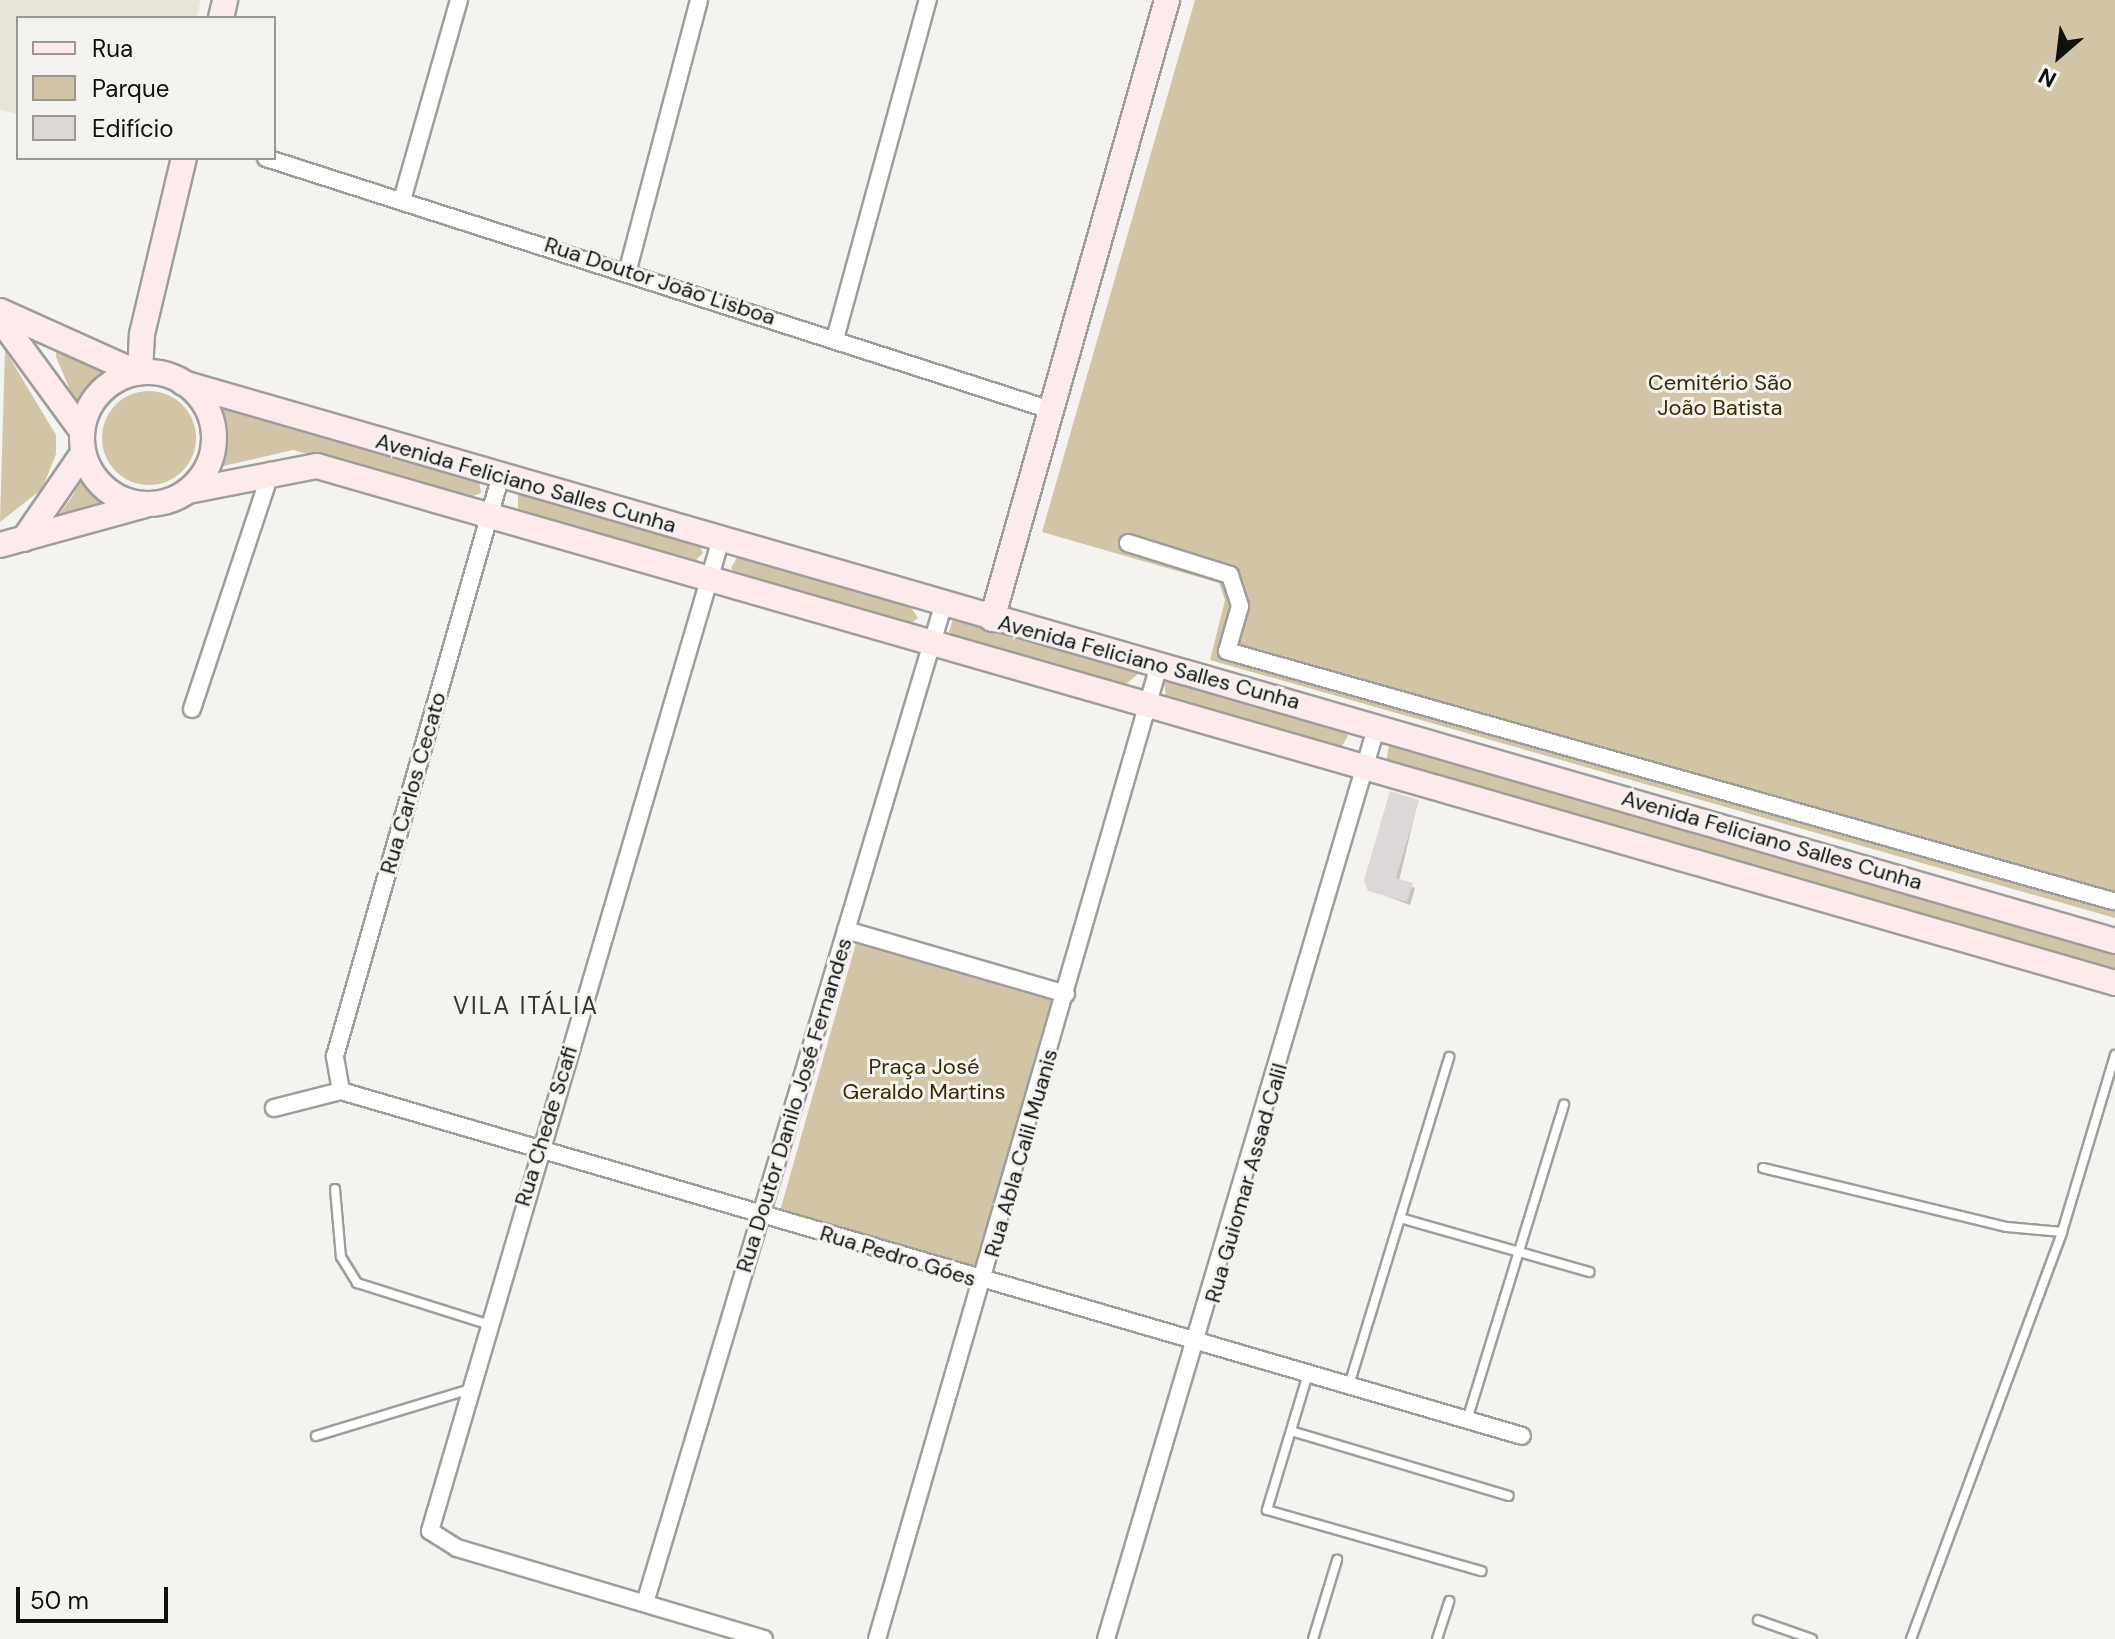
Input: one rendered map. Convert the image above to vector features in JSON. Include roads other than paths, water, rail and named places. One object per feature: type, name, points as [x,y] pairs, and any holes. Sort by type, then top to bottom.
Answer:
[{"type":"main road","points":[[992,619],[1167,0]]},
{"type":"main road","points":[[139,372],[142,334],[184,160]]},
{"type":"main road","points":[[0,311],[139,372],[183,383],[204,404],[214,435],[203,476],[188,491],[12,542]]},
{"type":"main road","points":[[0,319],[83,442],[106,490],[147,504]]},
{"type":"main road","points":[[12,542],[83,442],[100,392],[139,372]]},
{"type":"main road","name":"Avenida Feliciano Salles Cunha","points":[[183,383],[943,606],[1377,725],[2115,941]]},
{"type":"main road","name":"Avenida Feliciano Salles Cunha","points":[[188,491],[271,471],[317,466],[932,644],[1367,764],[2115,983]]},
{"type":"street","points":[[402,200],[459,0]]},
{"type":"street","points":[[628,269],[699,0]]},
{"type":"street","points":[[835,339],[928,0]]},
{"type":"street","name":"Rua Doutor João Lisboa","points":[[272,160],[628,269],[1051,410]]},
{"type":"street","points":[[192,709],[271,471]]},
{"type":"street","name":"Rua Carlos Cecato","points":[[341,1091],[335,1056],[501,475]]},
{"type":"street","name":"Rua Chede Scafi","points":[[645,1603],[457,1548],[430,1531],[467,1390],[721,539]]},
{"type":"street","points":[[1128,543],[1230,575],[1240,606],[1227,651],[2113,901]]},
{"type":"street","name":"Rua Doutor Danilo José Fernandes","points":[[645,1603],[943,606]]},
{"type":"street","name":"Rua Abla Calil Muanis","points":[[877,1639],[984,1282],[1159,665]]},
{"type":"street","name":"Rua Guiomar Assad Calil","points":[[1106,1639],[1200,1342],[1377,725]]},
{"type":"street","points":[[846,930],[1066,994]]},
{"type":"street","points":[[274,1108],[341,1091]]},
{"type":"street","name":"Rua Pedro Góes","points":[[341,1091],[984,1282],[1522,1436]]},
{"type":"street","points":[[645,1603],[764,1639]]},
{"type":"lane","points":[[1911,1639],[2062,1232],[2115,1055]]},
{"type":"lane","points":[[1349,1386],[1449,1057]]},
{"type":"lane","points":[[1467,1420],[1564,1105]]},
{"type":"lane","points":[[1763,1168],[2007,1227],[2062,1232]]},
{"type":"lane","points":[[335,1189],[341,1257],[357,1283],[487,1324]]},
{"type":"lane","points":[[1400,1218],[1589,1272]]},
{"type":"lane","points":[[1308,1374],[1267,1510],[1481,1571]]},
{"type":"lane","points":[[316,1436],[467,1390]]},
{"type":"lane","points":[[1291,1431],[1509,1496]]},
{"type":"lane","points":[[1313,1639],[1337,1560]]},
{"type":"lane","points":[[1437,1639],[1449,1601]]},
{"type":"lane","points":[[1758,1620],[1812,1639]]},
{"type":"district","name":"VILA ITÁLIA","points":[[526,1006]]},
{"type":"park label","name":"Cemitério São João Batista","points":[[1720,394]]},
{"type":"park label","name":"Praça José Geraldo Martins","points":[[924,1078]]}]
